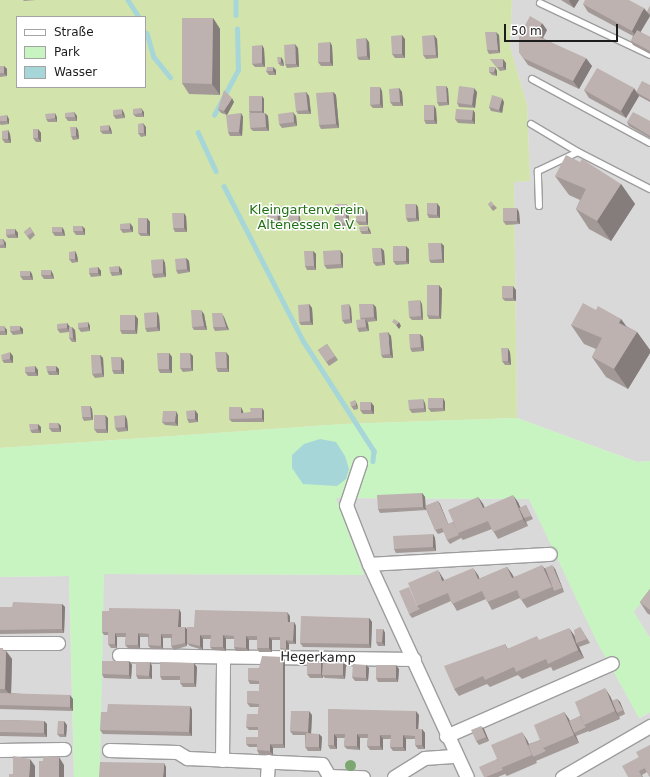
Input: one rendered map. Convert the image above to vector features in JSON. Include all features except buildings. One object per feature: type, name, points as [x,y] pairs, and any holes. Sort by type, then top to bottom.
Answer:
[{"type":"street","points":[[360,463],[346,505],[369,564],[414,659],[446,736],[467,777]]},
{"type":"street","points":[[369,564],[550,554]]},
{"type":"street","points":[[0,643],[58,643]]},
{"type":"street","name":"Hegerkamp","points":[[119,655],[414,659]]},
{"type":"street","points":[[222,760],[223,657]]},
{"type":"street","points":[[446,736],[612,663]]},
{"type":"street","points":[[562,777],[650,726]]},
{"type":"street","points":[[0,750],[64,749]]},
{"type":"street","points":[[109,750],[177,752],[187,758],[322,764],[329,776],[363,777]]},
{"type":"street","points":[[394,777],[424,758],[456,756]]},
{"type":"street","points":[[268,761],[268,777]]},
{"type":"lane","points":[[540,3],[650,55]]},
{"type":"lane","points":[[532,79],[650,143]]},
{"type":"lane","points":[[530,124],[578,152],[650,189]]},
{"type":"lane","points":[[539,206],[538,171],[578,152]]},
{"type":"shaded area","points":[[512,0],[650,0],[650,461],[637,462],[517,418],[514,182],[530,181],[527,105],[510,47]]},
{"type":"shaded area","points":[[335,498],[529,499],[640,718],[650,712],[650,777],[100,777],[99,615],[104,574],[364,575]]},
{"type":"shaded area","points":[[69,576],[74,777],[0,777],[0,577]]},
{"type":"shaded area","points":[[650,591],[650,638],[633,612]]},
{"type":"green space","name":"Kleingartenverein Altenessen e.V.","points":[[0,0],[512,0],[510,47],[527,105],[530,181],[514,182],[517,418],[344,424],[0,448]]},
{"type":"green space","points":[[517,418],[637,462],[650,461],[650,591],[634,612],[650,638],[650,712],[639,718],[596,640],[529,499],[336,498],[364,575],[104,574],[100,777],[74,777],[69,576],[0,577],[0,448],[344,424]]},
{"type":"water","points":[[320,439],[336,442],[345,456],[349,469],[346,479],[337,486],[303,484],[292,468],[292,455],[304,444]]},
{"type":"waterway","points":[[128,0],[138,16]]},
{"type":"waterway","points":[[236,0],[236,15]]},
{"type":"waterway","points":[[214,115],[238,70],[237,29]]},
{"type":"waterway","points":[[147,33],[154,57],[170,77]]},
{"type":"waterway","points":[[198,132],[216,171]]},
{"type":"waterway","points":[[224,186],[304,342],[374,451],[373,461]]}]
